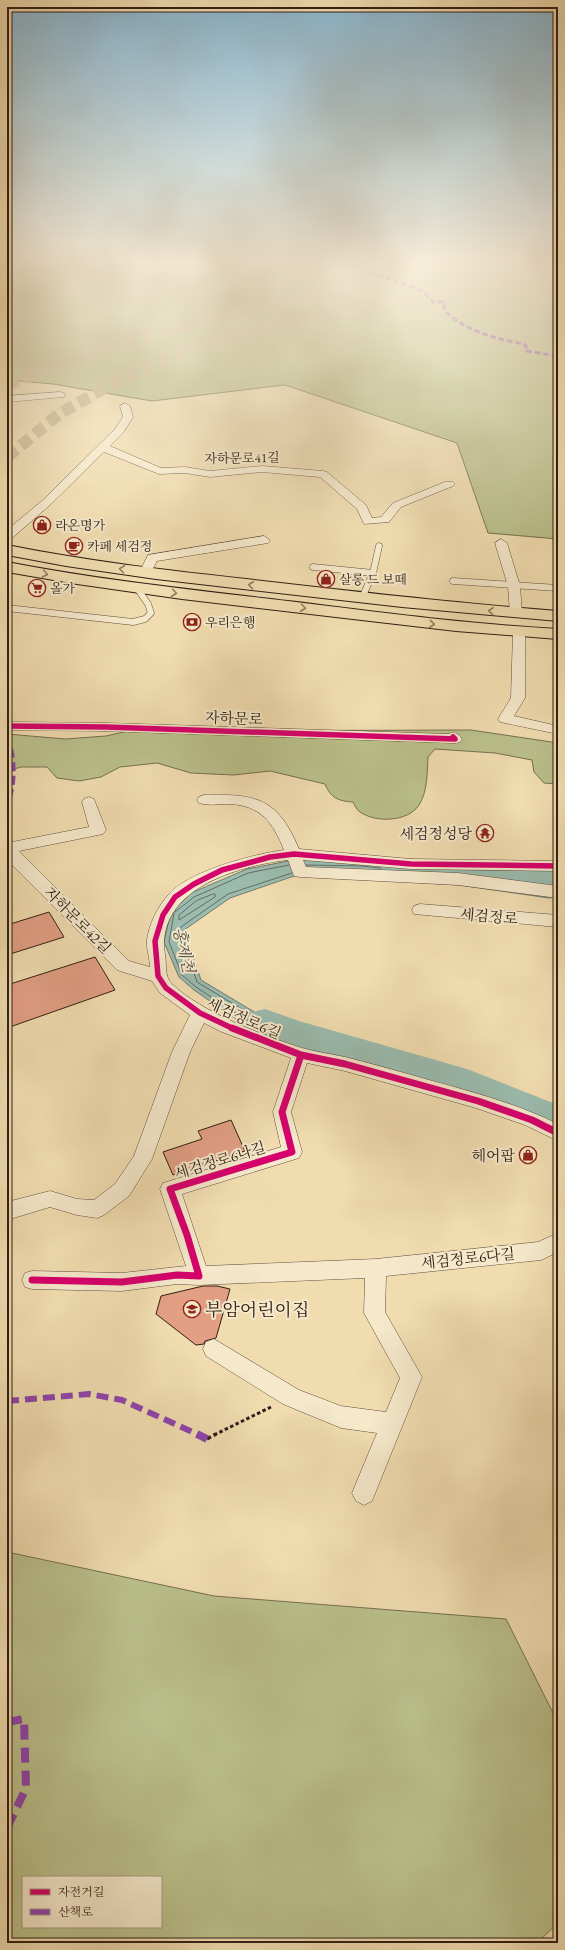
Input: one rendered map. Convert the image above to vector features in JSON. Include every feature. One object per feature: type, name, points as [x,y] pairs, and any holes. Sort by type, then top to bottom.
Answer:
[{"type":"main road","points":[[7,550],[145,573],[362,598],[558,616]]},
{"type":"main road","points":[[7,566],[59,577],[137,588],[418,623],[558,634]]},
{"type":"street","points":[[7,399],[60,395]]},
{"type":"street","points":[[7,536],[47,502],[120,431],[128,417],[125,406]]},
{"type":"street","name":"자하문로41길","points":[[103,447],[159,471],[185,470],[210,474],[262,469],[323,474],[362,507],[368,522],[385,520],[397,505],[449,484]]},
{"type":"street","points":[[145,573],[152,558],[192,550],[225,548],[264,540]]},
{"type":"street","points":[[501,543],[514,586],[516,613]]},
{"type":"street","points":[[519,632],[518,698],[505,719],[558,730]]},
{"type":"street","name":"자하문로","points":[[7,726],[106,727],[455,739],[453,737]]},
{"type":"street","points":[[204,800],[250,801],[273,814],[283,829],[300,872],[458,879],[558,892]]},
{"type":"street","name":"자하문로42길","points":[[89,802],[98,830],[8,847],[18,860],[123,966],[158,976]]},
{"type":"street","points":[[158,976],[158,960],[155,941],[163,914],[175,897],[194,884],[222,870],[250,861],[294,854],[411,864],[558,866]]},
{"type":"street","name":"세검정로","points":[[420,910],[558,921]]},
{"type":"street","name":"세검정로6길","points":[[158,976],[166,988],[200,1013],[234,1030],[301,1055],[345,1064],[478,1101],[532,1120],[558,1133]]},
{"type":"street","name":"세검정로6길","points":[[7,1211],[50,1199],[77,1207],[97,1209],[122,1190],[142,1159],[181,1052],[200,1013]]},
{"type":"street","name":"세검정로6나길","points":[[199,1276],[187,1234],[170,1189],[292,1152],[282,1112],[301,1055]]},
{"type":"street","name":"세검정로6다길","points":[[199,1276],[376,1268],[540,1251],[558,1242]]},
{"type":"street","points":[[364,1493],[410,1377],[374,1313],[376,1268]]},
{"type":"street","points":[[32,1280],[122,1282],[177,1275],[199,1276]]},
{"type":"street","points":[[214,1349],[291,1397],[341,1417],[392,1424]]},
{"type":"lane","points":[[362,598],[373,573],[379,546]]},
{"type":"lane","points":[[313,567],[373,573]]},
{"type":"lane","points":[[453,581],[558,588]]},
{"type":"lane","points":[[7,608],[133,622],[145,619],[151,613],[148,604],[137,588]]},
{"type":"path","points":[[207,1439],[291,1397]]},
{"type":"green space","points":[[7,350],[558,350],[558,539],[488,533],[457,443],[291,387],[284,385],[152,401],[53,384],[7,380]]},
{"type":"green space","points":[[471,730],[558,743],[558,784],[544,783],[534,772],[532,760],[495,753],[435,749],[428,757],[426,788],[419,805],[414,811],[400,818],[383,819],[367,816],[356,808],[353,802],[339,800],[330,793],[325,784],[270,771],[234,775],[191,773],[157,763],[120,767],[101,777],[79,781],[57,778],[47,767],[21,767],[7,771],[7,734],[65,739],[106,736],[128,731]]},
{"type":"green space","points":[[7,1552],[214,1596],[506,1619],[558,1723],[558,1923],[537,1943],[7,1943]]},
{"type":"water","name":"홍제천","points":[[294,860],[363,862],[501,876],[534,883],[558,878],[558,897],[549,898],[459,885],[297,875],[230,898],[184,930],[201,980],[266,1019],[332,1047],[437,1080],[540,1106],[558,1115],[558,1138],[524,1120],[312,1054],[239,1021],[194,990],[179,977],[164,942],[171,911],[191,893],[247,869]]},
{"type":"building","points":[[49,912],[64,937],[7,955],[7,925]]},
{"type":"building","points":[[95,957],[115,990],[7,1028],[7,985]]},
{"type":"building","points":[[231,1120],[245,1151],[173,1175],[163,1152],[202,1139],[198,1131]]},
{"type":"building","points":[[203,1286],[217,1286],[230,1289],[216,1338],[205,1341],[204,1344],[196,1345],[156,1314],[161,1296]]},
{"type":"waterway","name":"홍제천","points":[[397,869],[558,876]]},
{"type":"waterway","name":"홍제천","points":[[265,1022],[290,1032],[467,1084],[558,1121]]},
{"type":"tunnel","points":[[7,385],[100,350]]},
{"type":"tunnel","points":[[7,457],[59,414],[124,377],[185,350]]},
{"type":"marked path","points":[[528,350],[558,356]]},
{"type":"marked path","points":[[7,736],[11,750],[13,770],[10,798],[7,804]]},
{"type":"marked path","points":[[7,1401],[68,1397],[89,1394],[122,1400],[207,1439]]},
{"type":"marked path","points":[[7,1722],[24,1719],[26,1788],[7,1828]]},
{"type":"cycle path","points":[[7,726],[106,727],[455,739],[453,737]]},
{"type":"cycle path","points":[[558,866],[411,864],[294,854],[270,857],[222,870],[194,884],[175,897],[163,915],[155,941],[158,961],[158,976],[166,988],[200,1013],[228,1027],[301,1055],[345,1064],[478,1101],[532,1120],[558,1133]]},
{"type":"cycle path","points":[[32,1280],[122,1282],[177,1275],[199,1276],[187,1235],[170,1189],[292,1152],[282,1112],[301,1055]]},
{"type":"place","name":"라온명가","points":[[42,525]]},
{"type":"place","name":"카페 세검정","points":[[74,546]]},
{"type":"place","name":"살롱 드 보떼","points":[[326,579]]},
{"type":"place","name":"올가","points":[[37,588]]},
{"type":"place","name":"우리은행","points":[[192,622]]},
{"type":"place","name":"세검정성당","points":[[485,833]]},
{"type":"place","name":"헤어팝","points":[[528,1155]]},
{"type":"place","name":"부암어린이집","points":[[192,1309]]}]
